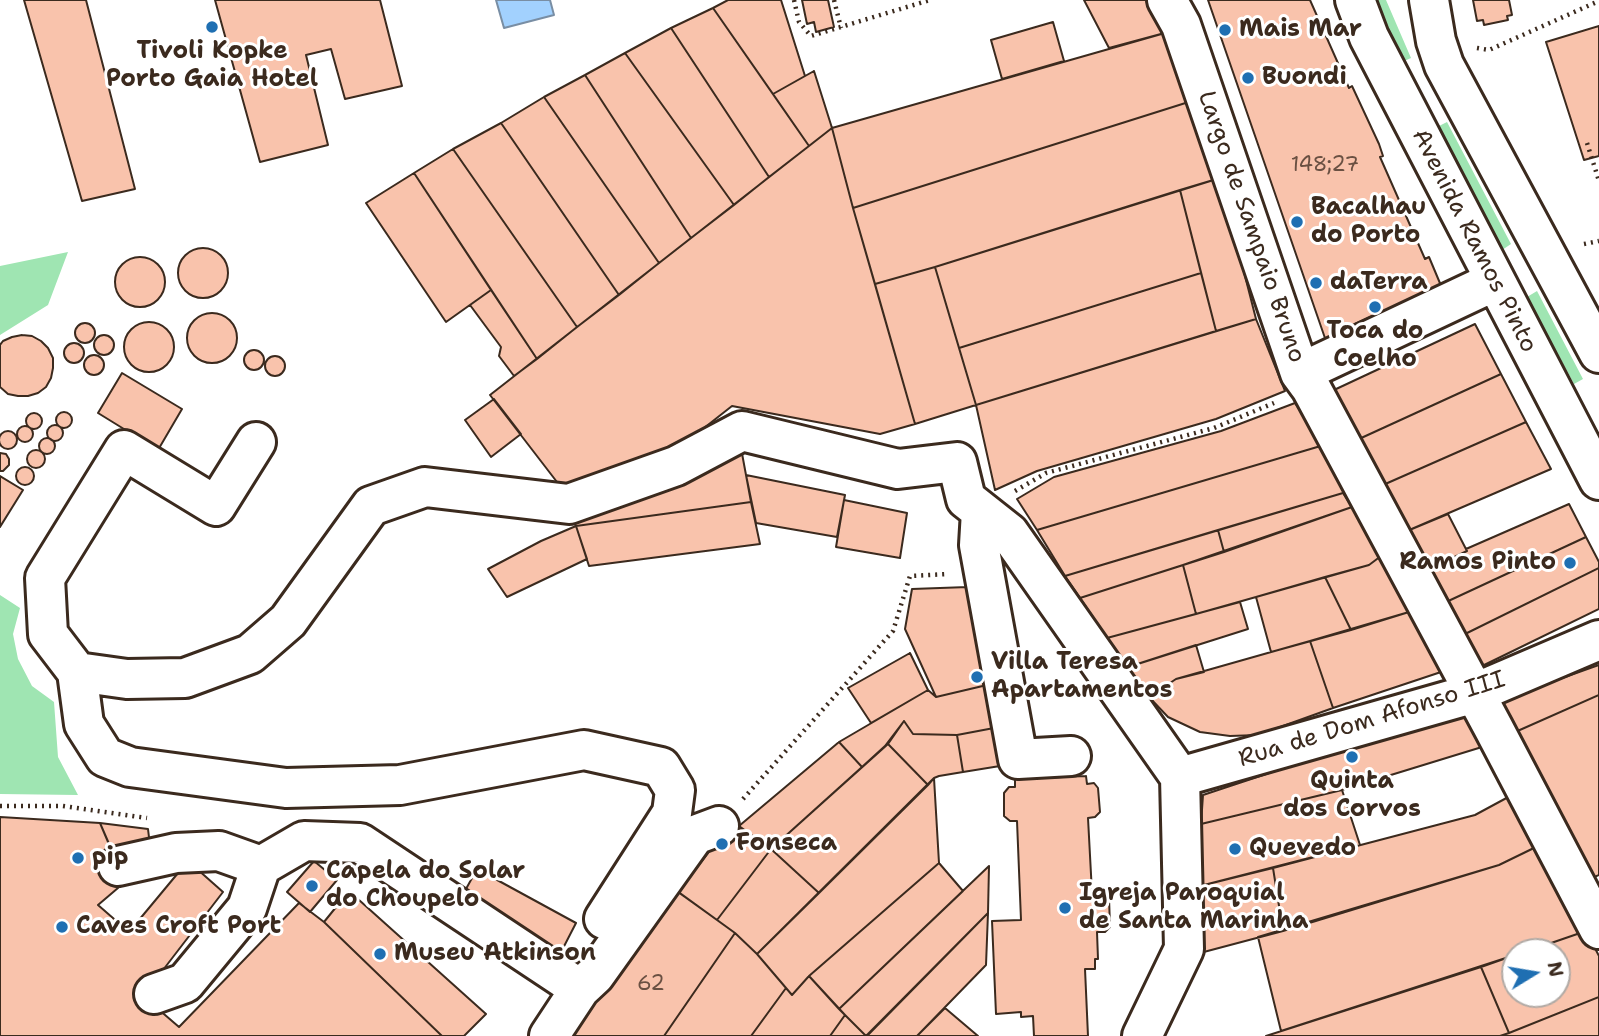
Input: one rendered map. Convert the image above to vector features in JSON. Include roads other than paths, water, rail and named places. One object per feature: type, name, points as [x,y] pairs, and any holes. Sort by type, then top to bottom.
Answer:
[{"type":"street","name":"Largo de Sampaio Bruno","points":[[1167,0],[1181,25],[1305,380],[1495,281]]},
{"type":"street","name":"Avenida Ramos Pinto","points":[[1355,0],[1369,37],[1495,281],[1593,456]]},
{"type":"street","points":[[1429,0],[1436,41],[1444,65],[1599,353]]},
{"type":"street","points":[[1305,380],[1475,693],[1599,929]]},
{"type":"street","points":[[77,672],[127,678],[185,678],[250,654],[288,621],[371,506],[425,487],[569,504],[676,466],[742,431],[898,469],[957,462],[974,505],[983,573],[1018,759],[1071,756]]},
{"type":"street","points":[[256,442],[216,506],[124,450],[45,578],[48,634],[77,672],[85,724],[104,757],[130,766],[286,788],[400,785],[584,750],[661,767],[675,790],[672,813],[604,919]]},
{"type":"street","points":[[974,505],[1009,533],[1180,777],[1184,949],[1142,1036]]},
{"type":"street","name":"Rua de Dom Afonso III","points":[[1180,777],[1475,693],[1599,639]]},
{"type":"street","points":[[549,1036],[580,989],[595,975],[695,835],[719,826]]},
{"type":"street","points":[[154,994],[185,983],[247,908],[261,866],[304,841],[360,843],[580,989]]},
{"type":"street","points":[[118,866],[176,853],[219,851],[261,866]]},
{"type":"water","points":[[496,0],[550,0],[554,15],[504,28]]},
{"type":"place","name":"Tivoli Kopke Porto Gaia Hotel","points":[[212,27]]},
{"type":"place","name":"Mais Mar","points":[[1225,30]]},
{"type":"place","name":"Buondi","points":[[1248,78]]},
{"type":"place","name":"Bacalhau do Porto","points":[[1297,222]]},
{"type":"place","name":"daTerra","points":[[1316,283]]},
{"type":"place","name":"Toca do Coelho","points":[[1375,307]]},
{"type":"place","name":"Ramos Pinto","points":[[1570,563]]},
{"type":"place","name":"Villa Teresa Apartamentos","points":[[977,677]]},
{"type":"place","name":"Quinta dos Corvos","points":[[1352,757]]},
{"type":"place","name":"Fonseca","points":[[722,844]]},
{"type":"place","name":"Quevedo","points":[[1235,849]]},
{"type":"place","name":"pip","points":[[78,858]]},
{"type":"place","name":"Capela do Solar do Choupelo","points":[[312,886]]},
{"type":"place","name":"Igreja Paroquial de Santa Marinha","points":[[1065,908]]},
{"type":"place","name":"Caves Croft Port","points":[[62,927]]},
{"type":"place","name":"Museu Atkinson","points":[[380,954]]}]
